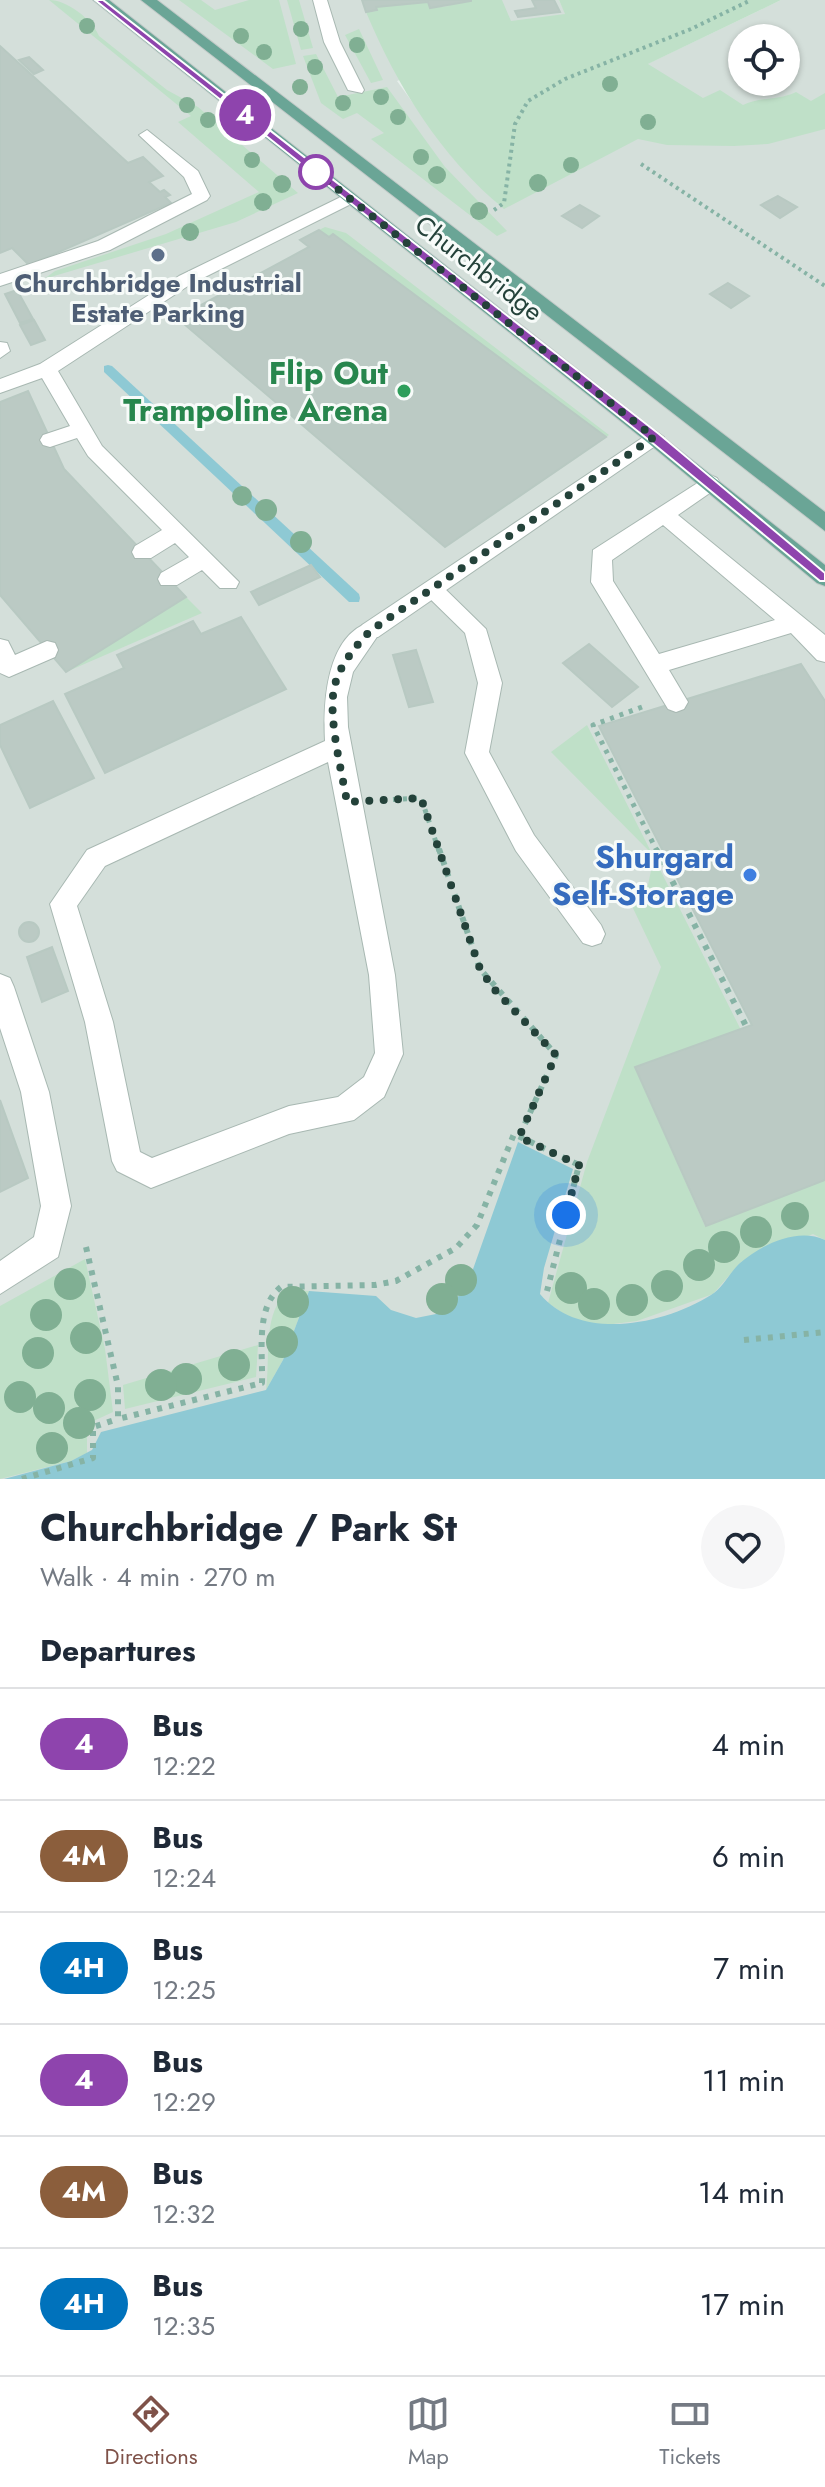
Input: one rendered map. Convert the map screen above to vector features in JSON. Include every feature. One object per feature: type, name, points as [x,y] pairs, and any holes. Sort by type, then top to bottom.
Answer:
[{"type":"main road","name":"Churchbridge","points":[[100,0],[654,437],[825,577]]},
{"type":"main road","name":"Churchbridge","points":[[148,0],[825,523]]},
{"type":"street","points":[[320,0],[332,42],[356,90]]},
{"type":"street","points":[[0,280],[36,271],[173,214],[201,196],[192,175],[147,135]]},
{"type":"street","points":[[0,386],[47,369],[185,280],[349,198]]},
{"type":"street","points":[[47,369],[95,451],[228,582]]},
{"type":"street","points":[[50,440],[82,429]]},
{"type":"street","points":[[337,746],[96,858],[63,904],[99,1022],[127,1161],[151,1173],[289,1120],[344,1110],[374,1087],[389,1054],[382,975],[337,746],[334,689],[352,650],[370,631],[654,437]]},
{"type":"street","points":[[675,699],[602,582],[601,556],[710,483]]},
{"type":"street","points":[[663,514],[818,642],[825,653]]},
{"type":"street","points":[[143,552],[177,531]]},
{"type":"street","points":[[169,579],[204,558]]},
{"type":"street","points":[[432,590],[475,629],[490,683],[477,753],[525,843],[592,934]]},
{"type":"street","points":[[654,665],[795,623]]},
{"type":"street","points":[[0,648],[9,668],[47,650]]},
{"type":"street","points":[[0,987],[35,1092],[56,1206],[47,1246],[0,1279]]},
{"type":"path","points":[[494,210],[504,203],[515,124],[528,101],[565,79],[691,29],[751,0]]},
{"type":"path","points":[[641,164],[825,286]]},
{"type":"path","points":[[675,699],[593,725],[747,1028]]},
{"type":"path","points":[[347,802],[421,798],[480,969],[494,989],[556,1055],[519,1137]]},
{"type":"path","points":[[22,1479],[93,1458],[93,1427],[262,1383],[264,1316],[269,1296],[281,1287],[375,1285],[396,1281],[456,1248],[477,1225],[514,1134],[579,1165],[547,1291]]},
{"type":"path","points":[[56,1206],[90,1252],[118,1386],[118,1419]]},
{"type":"path","points":[[744,1340],[825,1332]]},
{"type":"shaded area","points":[[0,0],[559,0],[566,14],[397,81],[452,157],[498,204],[614,80],[728,25],[728,96],[800,96],[800,24],[731,24],[781,0],[825,0],[825,1479],[0,1479]]},
{"type":"green space","points":[[49,0],[63,3],[78,12],[91,23],[99,36],[167,90],[198,107],[298,193],[236,222],[44,279],[55,271],[166,234],[259,192],[178,122],[191,116]]},
{"type":"green space","points":[[179,0],[201,0],[215,10],[249,0],[279,0],[296,64],[273,69]]},
{"type":"green space","points":[[287,0],[299,0],[313,48],[301,50]]},
{"type":"green space","points":[[502,0],[511,21],[565,14],[559,0],[781,0],[648,64],[703,98],[720,90],[743,105],[756,100],[800,94],[811,101],[825,93],[825,129],[768,144],[734,146],[667,145],[638,139],[504,209],[460,167],[423,119],[392,67],[366,12],[377,11],[376,7],[428,2],[431,8],[449,6],[448,3]]},
{"type":"green space","points":[[359,29],[383,80],[371,83],[345,35]]},
{"type":"green space","points":[[316,54],[338,97],[387,87],[445,167],[507,231],[497,236],[371,139],[384,133],[357,113],[343,119],[321,103],[303,56]]},
{"type":"green space","points":[[325,227],[346,233],[609,435],[606,437],[333,234],[329,237],[319,230]]},
{"type":"green space","points":[[186,597],[202,613],[66,672]]},
{"type":"green space","points":[[587,725],[652,854],[551,752]]},
{"type":"green space","points":[[654,857],[741,1030],[635,1068],[705,1226],[825,1180],[825,1240],[813,1234],[741,1262],[713,1294],[637,1321],[597,1326],[570,1318],[548,1303],[587,1162],[661,967],[631,904],[648,885]]},
{"type":"green space","points":[[85,1259],[105,1349],[113,1412],[87,1424],[87,1453],[71,1461],[0,1479],[0,1306]]},
{"type":"green space","points":[[291,1290],[309,1291],[283,1360],[266,1390],[271,1321],[282,1298]]},
{"type":"green space","points":[[258,1345],[256,1377],[125,1409],[123,1385]]},
{"type":"water","points":[[518,1142],[573,1169],[544,1268],[540,1294],[557,1309],[577,1319],[622,1324],[670,1314],[692,1306],[715,1292],[740,1263],[769,1244],[803,1235],[825,1240],[825,1479],[4,1479],[71,1461],[92,1450],[101,1432],[266,1390],[283,1360],[309,1291],[376,1296],[391,1310],[416,1318],[436,1314],[466,1289]]},
{"type":"building","points":[[362,0],[471,1],[430,8],[428,2],[376,7],[377,10],[366,12]]},
{"type":"building","points":[[532,0],[554,0],[560,12],[518,17],[515,11],[536,8]]},
{"type":"building","points":[[0,46],[128,163],[143,157],[163,176],[149,182],[160,192],[164,190],[170,195],[165,197],[171,203],[29,265],[12,248],[0,253]]},
{"type":"building","points":[[29,57],[43,70],[34,74],[19,60]]},
{"type":"building","points":[[778,196],[797,207],[780,218],[761,205]]},
{"type":"building","points":[[580,205],[599,216],[582,228],[562,216]]},
{"type":"building","name":"Flip Out Trampoline Arena","points":[[319,230],[329,237],[333,234],[606,437],[445,547],[177,318],[309,247],[300,240]]},
{"type":"building","points":[[728,283],[749,296],[731,308],[710,294]]},
{"type":"building","points":[[17,290],[33,319],[20,323],[5,294]]},
{"type":"building","points":[[34,320],[45,340],[31,345],[20,325]]},
{"type":"building","points":[[28,391],[64,469],[186,597],[66,672],[0,595],[0,402]]},
{"type":"building","points":[[311,565],[320,577],[259,605],[251,592]]},
{"type":"building","points":[[241,617],[286,689],[105,773],[65,694],[124,668],[117,655],[193,621],[201,634]]},
{"type":"building","points":[[589,644],[638,687],[612,707],[563,663]]},
{"type":"building","points":[[416,650],[433,702],[409,707],[393,655]]},
{"type":"building","name":"Shurgard Self-Storage","points":[[801,664],[825,701],[825,1180],[706,1226],[635,1067],[752,1025],[599,726]]},
{"type":"building","points":[[53,701],[94,778],[30,808],[0,745],[0,725]]},
{"type":"building","points":[[25,922],[33,922],[39,932],[33,942],[25,942],[19,936],[19,928]]},
{"type":"building","points":[[52,947],[68,991],[42,1002],[27,957]]},
{"type":"building","points":[[0,1100],[28,1178],[0,1192]]},
{"type":"waterway","points":[[108,369],[354,598]]},
{"type":"bus line","name":"4","points":[[100,0],[433,266],[654,437],[825,577]]},
{"type":"place","name":"Churchbridge Industrial Estate Parking","points":[[158,255]]},
{"type":"place","name":"Flip Out Trampoline Arena","points":[[404,391]]},
{"type":"place","name":"Shurgard Self-Storage","points":[[750,875]]},
{"type":"route","points":[[316,172],[654,437],[370,631],[352,650],[334,689],[337,746],[347,802],[421,798],[480,969],[494,989],[556,1055],[519,1137],[579,1165],[566,1215]]}]
